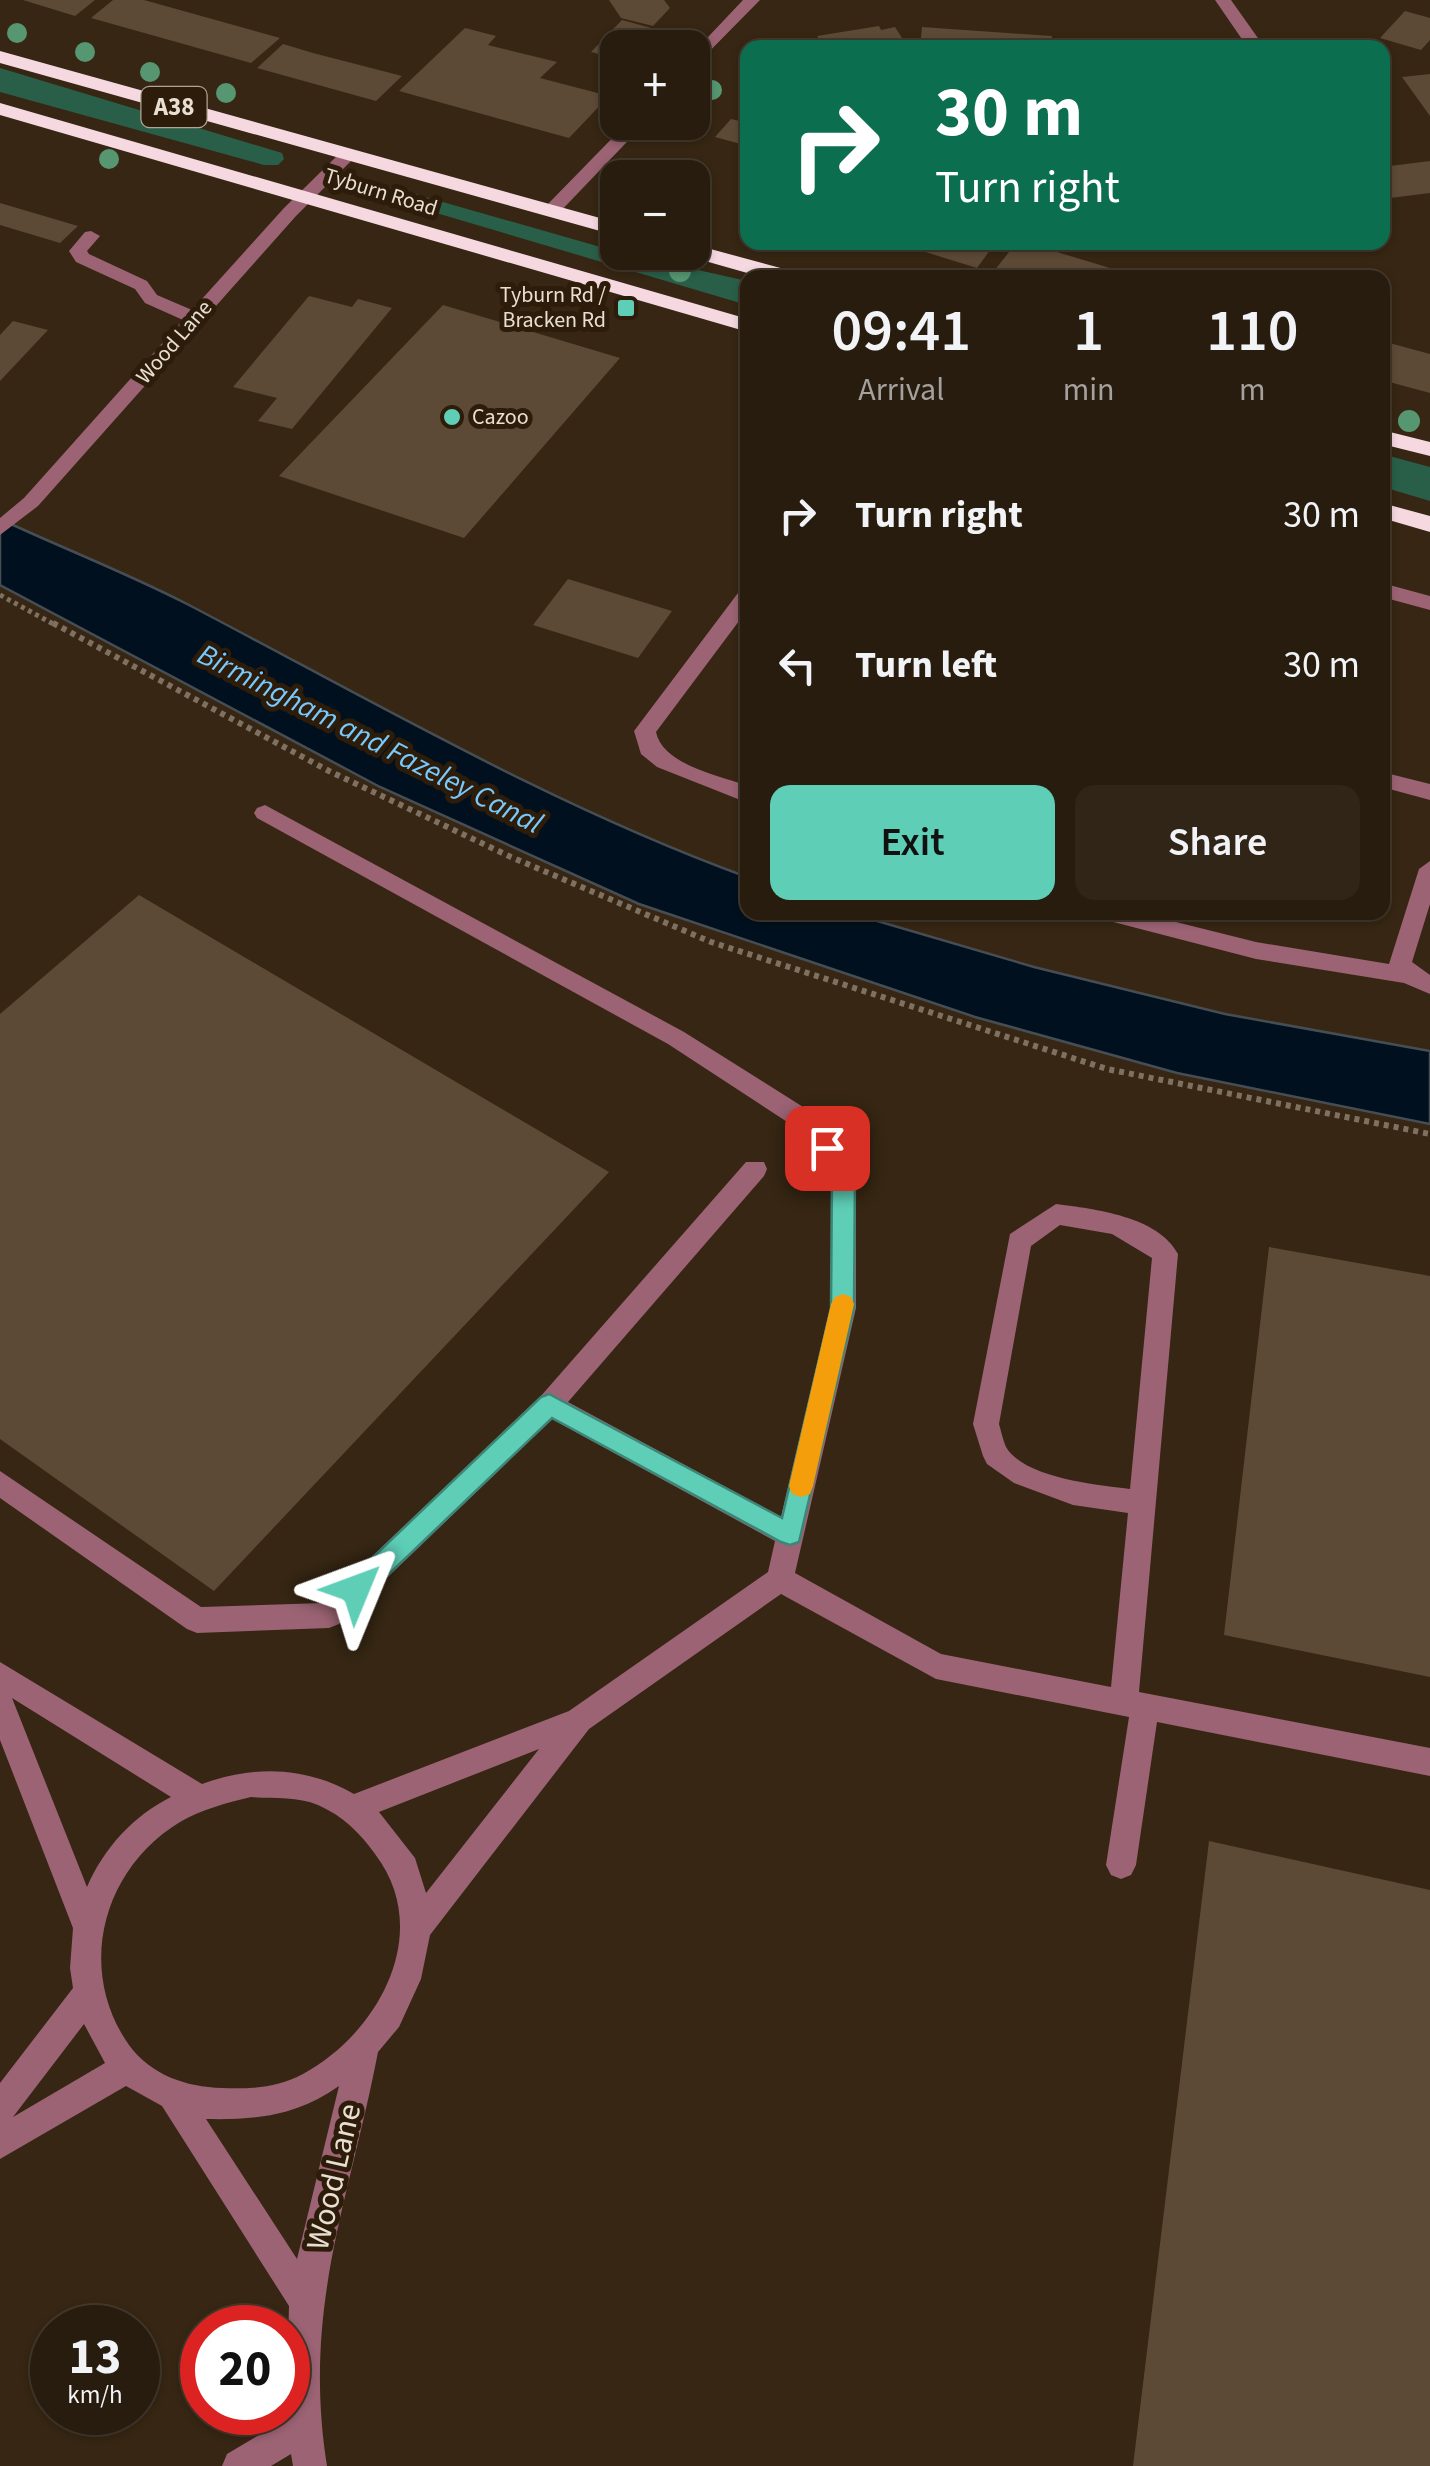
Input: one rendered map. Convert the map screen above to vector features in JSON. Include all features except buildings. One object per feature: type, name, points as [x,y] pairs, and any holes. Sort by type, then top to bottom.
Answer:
[{"type":"highway","name":"Tyburn Road","points":[[0,57],[600,225]]},
{"type":"highway","name":"Tyburn Road","points":[[0,109],[740,324]]},
{"type":"highway","points":[[710,255],[763,270]]},
{"type":"highway","points":[[1390,439],[1430,449]]},
{"type":"highway","points":[[1390,512],[1430,524]]},
{"type":"street","points":[[710,45],[752,0]]},
{"type":"street","points":[[1223,0],[1251,40]]},
{"type":"street","points":[[551,212],[621,140]]},
{"type":"street","name":"Wood Lane","points":[[0,529],[31,502],[194,318],[348,155]]},
{"type":"street","points":[[91,236],[78,250],[82,258],[141,284],[150,299],[194,318]]},
{"type":"street","points":[[1390,592],[1430,603]]},
{"type":"street","points":[[740,605],[645,731],[650,748],[666,762],[740,792]]},
{"type":"street","points":[[1390,781],[1430,792]]},
{"type":"street","points":[[265,814],[676,1038],[810,1124],[844,1172],[843,1308],[780,1579],[579,1720],[353,1808]]},
{"type":"street","points":[[1419,980],[1400,963],[1430,868]]},
{"type":"street","points":[[1133,920],[1326,966],[1419,980]]},
{"type":"street","points":[[0,1483],[197,1620],[329,1615],[549,1404],[755,1169]]},
{"type":"street","points":[[1121,1865],[1134,1704],[1143,1504],[1165,1254],[1145,1235],[1107,1221],[1056,1214],[1020,1240],[986,1424],[996,1456],[1022,1474],[1073,1493],[1143,1504]]},
{"type":"street","points":[[549,1404],[790,1534]]},
{"type":"street","points":[[780,1579],[936,1666],[1430,1762]]},
{"type":"street","points":[[0,1675],[198,1797]]},
{"type":"street","points":[[0,1703],[87,1926]]},
{"type":"street","points":[[417,1928],[579,1720]]},
{"type":"street","points":[[251,1784],[306,1787],[353,1808],[388,1839],[410,1880],[417,1928],[411,1972],[393,2014],[363,2052],[321,2084],[272,2104],[222,2108],[174,2097],[127,2068],[101,2034],[86,1996],[83,1960],[87,1926],[110,1872],[147,1828],[198,1797],[251,1784]]},
{"type":"street","points":[[0,2108],[86,1996]]},
{"type":"street","name":"Wood Lane","points":[[305,2305],[363,2052]]},
{"type":"street","points":[[0,2143],[127,2068]]},
{"type":"street","name":"Wood Lane","points":[[174,2097],[305,2302]]},
{"type":"street","points":[[239,2466],[293,2435]]},
{"type":"street","name":"Wood Lane","points":[[303,2435],[310,2466]]},
{"type":"path","points":[[0,595],[329,771],[510,857],[711,942],[1108,1069],[1430,1134]]},
{"type":"green space","points":[[0,68],[282,153],[284,159],[278,165],[264,165],[0,92]]},
{"type":"green space","points":[[380,184],[600,247],[600,261],[372,194],[366,187]]},
{"type":"green space","points":[[629,270],[698,270],[740,279],[740,303]]},
{"type":"green space","points":[[1390,456],[1430,467],[1430,501],[1390,489]]},
{"type":"water","name":"Birmingham and Fazeley Canal","points":[[0,519],[164,593],[533,785],[740,874],[740,920],[874,920],[1034,967],[1225,1014],[1430,1051],[1430,1124],[1177,1073],[975,1017],[639,904],[380,787],[0,585]]},
{"type":"slow traffic","points":[[801,1486],[843,1304]]},
{"type":"place","name":"Tyburn Rd / Bracken Rd","points":[[626,308]]},
{"type":"place","name":"Cazoo","points":[[452,417]]},
{"type":"route","points":[[356,1589],[549,1404],[790,1534],[843,1308],[844,1172],[827,1148]]}]
